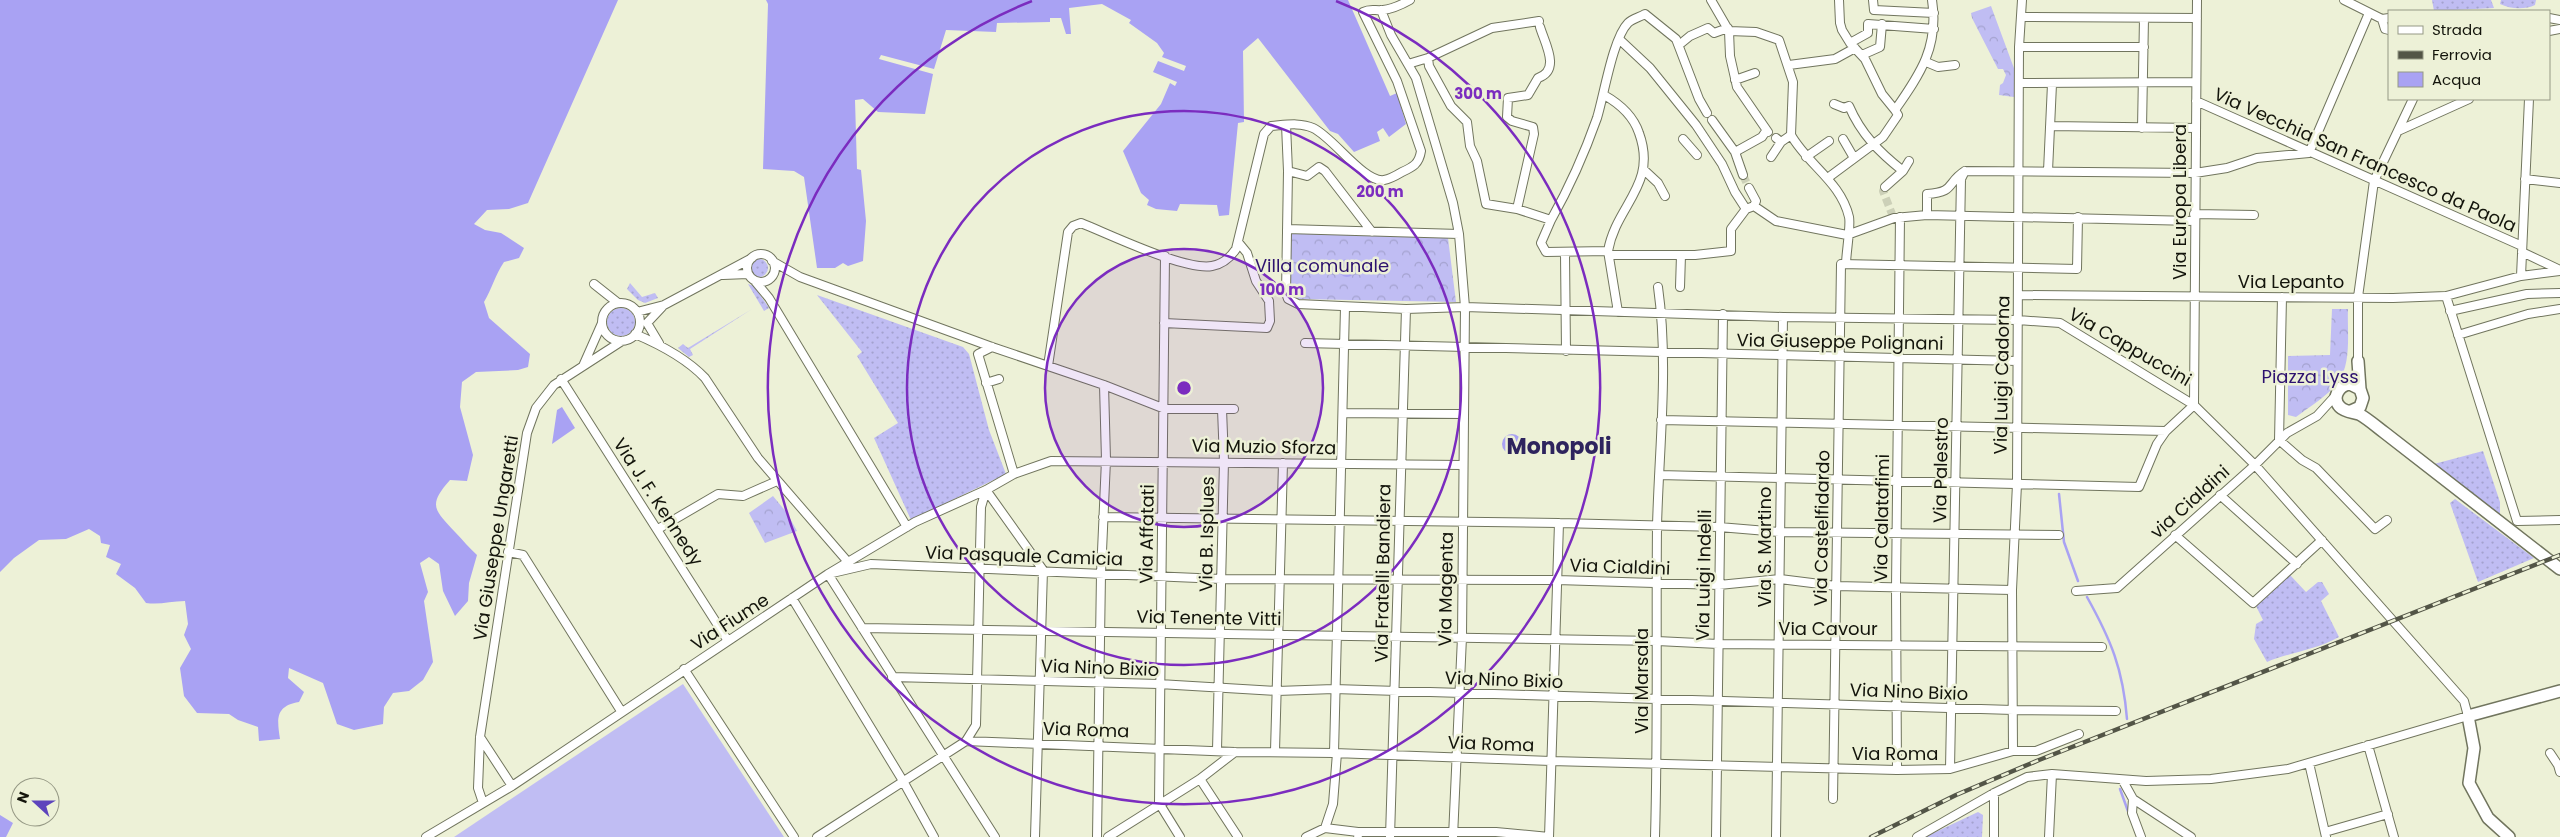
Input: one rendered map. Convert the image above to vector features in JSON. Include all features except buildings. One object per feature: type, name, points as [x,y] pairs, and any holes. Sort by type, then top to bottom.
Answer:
[{"type":"street","points":[[1048,366],[1068,232],[1073,226],[1081,223],[1165,256],[1198,266],[1211,266],[1231,256],[1238,242],[1264,134],[1271,126],[1297,124],[1316,129],[1366,173],[1379,180],[1385,180],[1414,166],[1418,162],[1421,151],[1397,81],[1363,12],[1370,9],[1381,10],[1397,7],[1410,0]]},
{"type":"street","points":[[1711,0],[1729,29],[1734,80],[1767,132],[1762,138],[1735,152]]},
{"type":"street","points":[[1829,177],[1884,137],[1898,115],[1882,94],[1862,55],[1853,45],[1840,23],[1839,0]]},
{"type":"street","points":[[1873,0],[1874,10],[1934,13]]},
{"type":"street","points":[[1895,110],[1926,62],[1934,28],[1932,0]]},
{"type":"street","name":"Via Luigi Cadorna","points":[[2013,751],[2012,590],[2016,484],[2019,268],[2019,47],[2022,0]]},
{"type":"street","name":"Via Europa Libera","points":[[2194,405],[2197,0]]},
{"type":"street","points":[[2344,0],[2385,19],[2385,29],[2388,30]]},
{"type":"street","name":"Via Magenta","points":[[1381,10],[1391,35],[1416,78],[1453,203],[1459,234],[1465,307],[1466,348],[1461,580],[1462,637],[1453,835]]},
{"type":"street","points":[[1927,215],[1927,194],[1943,192],[1952,187],[1965,171],[2195,173],[2227,168],[2257,158],[2309,153],[2369,13]]},
{"type":"street","points":[[1743,175],[1735,152],[1699,100],[1679,45],[1669,32],[1645,14],[1629,22],[1619,39],[1604,95],[1586,145],[1541,243],[1542,249],[1546,252],[1565,254],[1609,253],[1680,256],[1731,251],[1731,229],[1756,201],[1749,188]]},
{"type":"street","points":[[2021,17],[2197,18]]},
{"type":"street","points":[[2142,128],[2144,18]]},
{"type":"street","points":[[1408,64],[1428,58],[1492,28],[1539,24],[1551,62],[1550,70],[1546,75],[1538,78],[1528,95],[1508,98],[1507,116],[1512,121],[1533,127],[1534,134],[1517,209]]},
{"type":"street","points":[[1789,65],[1835,58],[1868,34],[1868,24],[1934,28]]},
{"type":"street","points":[[1862,55],[1880,47],[1882,24]]},
{"type":"street","points":[[1679,45],[1690,36],[1708,28],[1714,33],[1729,29],[1756,32],[1776,38],[1789,65],[1793,82],[1791,135],[1778,140],[1771,157]]},
{"type":"street","points":[[1619,39],[1650,68],[1696,125],[1722,164],[1735,192],[1750,208],[1776,221],[1847,235],[1896,216],[1927,215],[1960,218],[2194,218],[2254,215]]},
{"type":"street","points":[[2019,47],[2144,47]]},
{"type":"street","points":[[1428,58],[1429,66],[1451,106],[1467,122],[1470,146],[1477,161],[1486,204],[1517,209],[1551,220]]},
{"type":"street","points":[[1926,62],[1938,67],[1955,65]]},
{"type":"street","points":[[1734,80],[1755,73]]},
{"type":"street","points":[[2019,83],[2196,82]]},
{"type":"street","points":[[2048,171],[2052,84]]},
{"type":"street","points":[[1604,95],[1622,105],[1638,129],[1644,146],[1644,170],[1628,208],[1616,222],[1611,234],[1609,253],[1618,312]]},
{"type":"street","points":[[2385,433],[2367,412],[2362,403],[2358,360],[2358,297],[2374,181],[2413,100]]},
{"type":"street","points":[[2398,131],[2467,100]]},
{"type":"street","points":[[2521,276],[2529,100]]},
{"type":"street","name":"Via Vecchia San Francesco da Paola","points":[[2196,101],[2522,249],[2560,271]]},
{"type":"street","points":[[1834,104],[1844,108],[1849,106],[1857,125],[1873,146],[1903,170]]},
{"type":"street","points":[[1286,125],[1288,171],[1287,229],[1459,234]]},
{"type":"street","points":[[2050,126],[2196,128]]},
{"type":"street","name":"Via Castelfidardo","points":[[1791,135],[1806,157],[1829,177],[1836,186],[1850,218],[1843,264],[1840,318],[1833,799]]},
{"type":"street","points":[[1683,139],[1698,155]]},
{"type":"street","points":[[1843,139],[1854,158]]},
{"type":"street","points":[[1806,157],[1829,141]]},
{"type":"street","points":[[1884,187],[1903,170],[1909,160]]},
{"type":"street","points":[[1288,171],[1307,176],[1320,168],[1325,171],[1372,232]]},
{"type":"street","points":[[1644,170],[1658,182],[1665,196]]},
{"type":"street","name":"Via Palestro","points":[[1950,769],[1957,427],[1958,268],[1961,179],[1965,171]]},
{"type":"street","points":[[2525,179],[2560,183]]},
{"type":"street","name":"Via Calatafimi","points":[[1896,216],[1900,266],[1896,534],[1897,770]]},
{"type":"street","points":[[1843,264],[1958,268],[2077,269],[2078,217]]},
{"type":"street","name":"Via Cappuccini","points":[[1287,229],[1286,293],[1288,299],[1298,304],[1406,309],[1465,307],[1783,317],[2018,320],[2060,323],[2194,405],[2255,464],[2464,701],[2468,716]]},
{"type":"street","points":[[1164,323],[1267,328],[1270,321],[1269,301],[1256,281],[1247,253],[1238,242]]},
{"type":"street","points":[[637,312],[664,305],[760,254],[800,277],[992,347],[1104,385],[1165,409],[1234,409]]},
{"type":"street","points":[[1565,254],[1566,351]]},
{"type":"street","name":"Via Affatati","points":[[1159,804],[1159,684],[1164,518],[1165,256]]},
{"type":"street","points":[[1680,256],[1680,287]]},
{"type":"street","points":[[752,258],[747,266],[751,277],[769,298],[907,527]]},
{"type":"street","points":[[767,280],[773,274],[772,260]]},
{"type":"street","name":"Via Lepanto","points":[[2018,295],[2194,297],[2446,296],[2521,276],[2560,271]]},
{"type":"street","points":[[773,274],[800,277]]},
{"type":"street","points":[[719,275],[767,280]]},
{"type":"street","points":[[767,280],[769,298]]},
{"type":"street","points":[[594,284],[618,303]]},
{"type":"street","name":"Via Marsala","points":[[1655,837],[1662,353],[1662,313],[1658,287]]},
{"type":"street","points":[[2450,311],[2527,294],[2560,293]]},
{"type":"street","points":[[2446,296],[2517,521],[2560,520]]},
{"type":"street","points":[[2282,297],[2279,440],[2302,460],[2316,468],[2375,529],[2387,520]]},
{"type":"street","points":[[583,366],[608,308],[618,303],[629,304],[637,312],[640,323],[635,334],[622,341],[606,334],[602,322]]},
{"type":"street","points":[[662,346],[648,329],[647,323],[664,305]]},
{"type":"street","points":[[1326,828],[1333,804],[1336,753],[1334,689],[1345,307]]},
{"type":"street","name":"Via Fratelli Bandiera","points":[[1390,835],[1396,691],[1400,465],[1404,412],[1406,309]]},
{"type":"street","points":[[2458,336],[2528,314],[2560,309]]},
{"type":"street","name":"Via Luigi Indelli","points":[[1716,837],[1723,314]]},
{"type":"street","name":"Via S. Martino","points":[[1776,837],[1780,579],[1780,424],[1783,317]]},
{"type":"street","points":[[635,334],[662,346],[697,370],[705,378],[758,458],[848,562]]},
{"type":"street","name":"Via Giuseppe Ungaretti","points":[[483,803],[478,788],[480,737],[527,433],[536,408],[554,385],[622,341]]},
{"type":"street","name":"Via Giuseppe Polignani","points":[[1305,344],[2017,361]]},
{"type":"street","points":[[992,347],[978,354],[1014,474]]},
{"type":"street","points":[[2358,360],[2346,385],[2337,394],[2336,401],[2347,410],[2385,433],[2560,569]]},
{"type":"street","points":[[986,383],[999,379]]},
{"type":"street","name":"Via J. F. Kennedy","points":[[561,380],[658,529],[728,642]]},
{"type":"street","points":[[1097,837],[1102,630],[1101,574],[1106,460],[1104,385]]},
{"type":"street","points":[[2346,385],[2355,385],[2360,388]]},
{"type":"street","name":"via Cialdini","points":[[2076,591],[2117,588],[2255,464],[2279,440],[2287,433],[2317,416],[2337,394]]},
{"type":"street","points":[[2347,410],[2356,410],[2362,403]]},
{"type":"street","points":[[1659,475],[2138,487],[2157,444],[2166,431],[2194,405]]},
{"type":"street","name":"Via B. Isplues","points":[[1217,750],[1224,461],[1222,409]]},
{"type":"street","name":"via Cialdini","points":[[2317,416],[2347,410]]},
{"type":"street","points":[[1343,413],[1404,412],[1464,414]]},
{"type":"street","points":[[1661,420],[1839,426],[2166,431]]},
{"type":"street","name":"Via Fiume","points":[[426,837],[512,786],[621,711],[728,642],[828,574],[907,527],[986,490],[1014,474],[1051,461],[1064,460]]},
{"type":"street","name":"Via Muzio Sforza","points":[[1064,460],[1463,466]]},
{"type":"street","points":[[1275,751],[1283,463]]},
{"type":"street","points":[[658,529],[718,494],[743,496],[777,481]]},
{"type":"street","points":[[817,837],[966,741],[976,726],[980,507],[986,490]]},
{"type":"street","points":[[986,490],[1043,570],[1035,837]]},
{"type":"street","points":[[2220,495],[2297,564]]},
{"type":"street","points":[[1103,517],[1559,523],[1719,527],[1780,532],[2013,536],[2060,535]]},
{"type":"street","points":[[1306,837],[1326,828],[1358,834],[1453,835],[1496,832],[1549,837],[1559,523]]},
{"type":"street","points":[[2175,535],[2253,603],[2322,540]]},
{"type":"street","points":[[508,552],[523,555],[621,711]]},
{"type":"street","name":"Via Pasquale Camicia","points":[[828,574],[871,564],[1221,579],[1399,580]]},
{"type":"street","points":[[828,574],[995,837]]},
{"type":"street","name":"Via Cialdini","points":[[1399,580],[1557,580],[1719,585],[1780,579],[1836,586],[2012,590]]},
{"type":"street","points":[[792,598],[903,781],[934,837]]},
{"type":"street","name":"Via Tenente Vitti","points":[[862,628],[1102,630],[1555,640]]},
{"type":"street","name":"Via Cavour","points":[[1555,640],[1657,640],[1779,645],[1896,644],[2102,647]]},
{"type":"street","points":[[684,669],[794,837]]},
{"type":"street","name":"Via Nino Bixio","points":[[892,676],[1159,684],[1277,691],[1334,689],[2013,710],[2116,711]]},
{"type":"street","points":[[1917,837],[1994,793],[2027,777],[2052,774],[2146,782],[2211,779],[2288,769],[2560,691]]},
{"type":"street","points":[[2468,716],[2474,748],[2469,783],[2488,818],[2509,837]]},
{"type":"street","name":"Via Roma","points":[[966,741],[1551,762],[1897,770],[1950,769],[2013,751],[2036,751],[2079,734]]},
{"type":"street","points":[[480,737],[512,786]]},
{"type":"street","points":[[2368,745],[2394,837]]},
{"type":"street","points":[[1108,837],[1200,778],[1234,752]]},
{"type":"street","points":[[2550,753],[2560,772]]},
{"type":"street","points":[[2309,763],[2325,834],[2388,814]]},
{"type":"street","points":[[2048,837],[2052,774]]},
{"type":"street","points":[[1200,778],[1238,837]]},
{"type":"street","points":[[2123,781],[2133,799],[2191,837]]},
{"type":"street","points":[[1994,793],[1994,837]]},
{"type":"street","points":[[2133,799],[2132,813],[2141,837]]},
{"type":"street","points":[[1159,804],[1180,837]]},
{"type":"green space","points":[[2432,0],[2491,0],[2494,8],[2454,10],[2434,10]]},
{"type":"green space","points":[[2501,0],[2536,0],[2535,5],[2527,8],[2518,8],[2500,4]]},
{"type":"green space","points":[[1991,6],[2015,71],[2014,97],[1999,95],[2000,85],[2003,83],[2006,75],[2003,69],[1998,69],[1972,18],[1971,13]]},
{"type":"green space","name":"Villa comunale","points":[[1289,232],[1448,238],[1456,302],[1298,299],[1290,297],[1288,292]]},
{"type":"green space","points":[[759,259],[765,262],[768,268],[765,274],[759,277],[753,274],[750,268],[753,262]]},
{"type":"green space","points":[[630,283],[642,297],[655,293],[658,298],[645,303],[638,300],[627,289]]},
{"type":"green space","points":[[748,284],[754,286],[769,308],[764,311]]},
{"type":"green space","points":[[817,295],[963,347],[969,354],[989,430],[1006,474],[911,520],[874,438],[898,423],[857,356],[862,352]]},
{"type":"green space","points":[[621,308],[631,312],[635,322],[631,332],[621,336],[611,332],[607,322],[611,312]]},
{"type":"green space","points":[[752,309],[690,349],[693,355],[689,357],[678,348],[683,344],[688,348]]},
{"type":"green space","name":"Piazza Lyss","points":[[2332,309],[2348,309],[2347,357],[2342,375],[2334,387],[2318,401],[2296,417],[2288,415],[2288,356],[2330,355]]},
{"type":"green space","points":[[2483,451],[2500,502],[2500,515],[2434,464]]},
{"type":"green space","points":[[773,496],[787,513],[797,531],[765,543],[749,513]]},
{"type":"green space","points":[[2455,499],[2534,558],[2478,582],[2450,503]]},
{"type":"green space","points":[[2290,575],[2306,592],[2318,582],[2322,582],[2329,594],[2321,601],[2339,637],[2321,645],[2267,662],[2254,639],[2256,624],[2263,620],[2256,606]]},
{"type":"green space","points":[[683,684],[784,837],[454,837]]},
{"type":"green space","points":[[1978,812],[1983,815],[1982,837],[1925,837]]},
{"type":"water","points":[[0,0],[618,0],[528,203],[509,209],[487,210],[474,224],[485,230],[501,233],[524,248],[519,258],[504,262],[484,302],[489,318],[530,354],[528,367],[518,370],[476,372],[462,382],[460,407],[473,455],[467,481],[450,480],[438,496],[436,508],[477,555],[469,583],[468,601],[455,616],[443,591],[439,564],[429,557],[420,563],[428,592],[424,601],[433,662],[423,680],[409,691],[393,693],[384,707],[383,724],[354,730],[337,724],[323,683],[289,668],[288,678],[304,692],[299,702],[285,707],[279,714],[280,739],[259,741],[258,727],[238,720],[229,714],[197,713],[184,696],[180,668],[191,649],[184,635],[188,624],[185,601],[156,604],[146,603],[135,588],[116,574],[121,564],[106,557],[110,545],[101,543],[100,536],[89,529],[66,539],[39,540],[14,558],[0,572]]},
{"type":"water","points":[[766,0],[1348,0],[1390,96],[1397,93],[1406,124],[1389,137],[1383,128],[1377,132],[1380,141],[1354,152],[1338,134],[1330,131],[1258,38],[1243,51],[1244,122],[1238,123],[1229,215],[1219,216],[1217,205],[1180,204],[1177,211],[1156,209],[1147,205],[1149,200],[1141,193],[1123,151],[1161,104],[1170,83],[1175,86],[1177,82],[1153,72],[1158,61],[1184,71],[1186,66],[1162,57],[1164,53],[1157,43],[1129,23],[1131,20],[1102,4],[1069,8],[1071,34],[1066,34],[1061,18],[1050,18],[1050,22],[997,23],[996,32],[946,30],[934,69],[881,55],[879,59],[933,74],[925,114],[878,112],[863,99],[855,100],[857,169],[861,170],[866,221],[863,261],[848,266],[843,263],[835,268],[817,268],[804,177],[794,171],[763,169],[768,4]]},
{"type":"water","points":[[1347,259],[1353,262],[1356,268],[1353,274],[1347,277],[1341,274],[1338,268],[1341,262]]},
{"type":"water","points":[[562,407],[575,428],[552,444],[557,410]]},
{"type":"water","points":[[1512,434],[1519,437],[1522,444],[1519,451],[1512,454],[1505,451],[1502,444],[1505,437]]},
{"type":"water","points":[[0,815],[10,821],[11,827],[6,837],[0,837]]},
{"type":"waterway","points":[[2059,494],[2064,542],[2078,581]]},
{"type":"waterway","points":[[2087,597],[2103,627],[2119,670],[2127,719]]},
{"type":"waterway","points":[[2120,789],[2129,814]]},
{"type":"tunnel","points":[[1743,175],[1749,188]]},
{"type":"tunnel","points":[[1885,187],[1883,191],[1892,214]]},
{"type":"railway","points":[[1871,837],[1956,795],[2039,760],[2560,555]]},
{"type":"district","name":"Monopoli","points":[[1559,446]]}]
